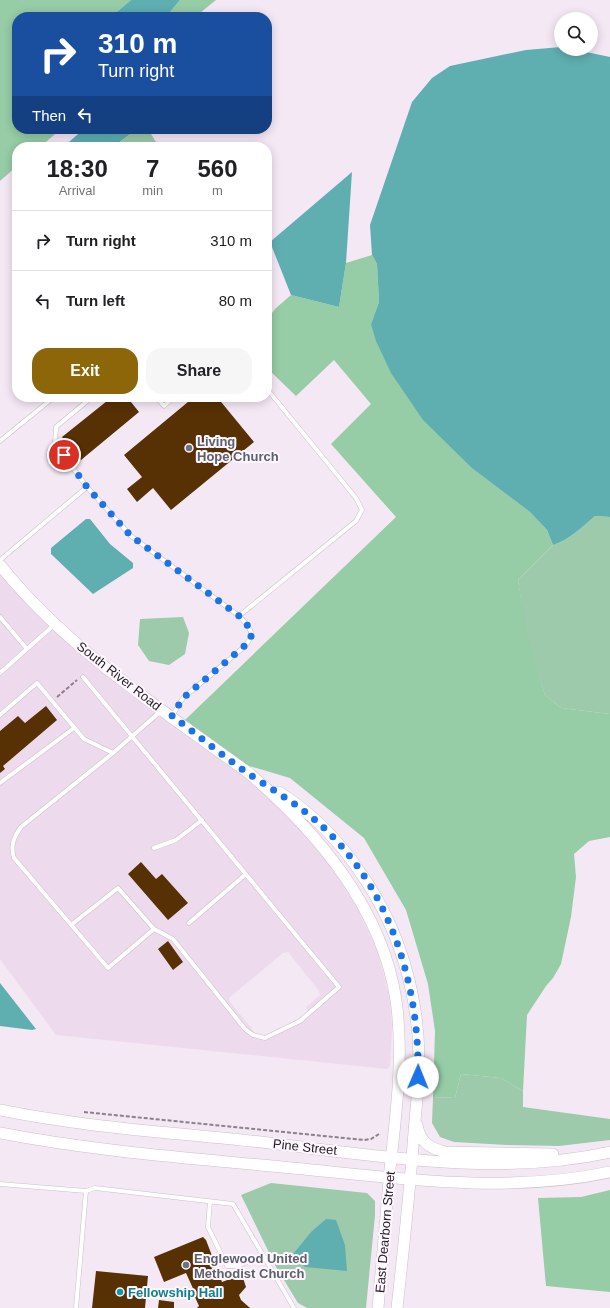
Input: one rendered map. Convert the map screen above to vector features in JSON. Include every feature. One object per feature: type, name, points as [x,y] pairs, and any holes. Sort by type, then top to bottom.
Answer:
[{"type":"main road","name":"South River Road","points":[[0,565],[27,597],[54,624],[95,659],[250,774],[281,794],[315,820],[348,854],[381,905],[402,955],[415,1008],[419,1057],[411,1179]]},
{"type":"main road","name":"South River Road","points":[[250,774],[300,821],[335,861],[362,904],[382,948],[396,1001],[398,1036],[398,1075],[392,1156]]},
{"type":"main road","name":"Pine Street","points":[[0,1110],[83,1124],[478,1164],[538,1162],[590,1156],[610,1152]]},
{"type":"main road","points":[[416,1113],[421,1138],[430,1147],[445,1152],[539,1155],[610,1152]]},
{"type":"main road","name":"Pine Street","points":[[0,1133],[102,1149],[411,1179],[517,1183],[566,1179],[610,1172]]},
{"type":"main road","name":"East Dearborn Street","points":[[378,1308],[392,1156]]},
{"type":"main road","name":"East Dearborn Street","points":[[397,1308],[411,1179]]},
{"type":"lane","points":[[239,616],[356,521],[362,510],[356,498],[272,396]]},
{"type":"lane","points":[[0,440],[48,402]]},
{"type":"lane","points":[[86,402],[56,427],[54,435],[55,444],[87,487],[131,536],[239,616],[249,627],[252,634],[251,638],[244,647],[167,713],[132,736],[21,827],[14,838],[11,850],[14,858],[108,968],[154,929]]},
{"type":"lane","points":[[160,402],[164,406],[168,402]]},
{"type":"lane","points":[[0,560],[87,487]]},
{"type":"lane","points":[[0,617],[27,649]]},
{"type":"lane","points":[[0,672],[54,624]]},
{"type":"lane","points":[[71,925],[118,888],[154,929],[173,939],[245,1030],[265,1038],[300,1021],[339,987],[83,677]]},
{"type":"lane","points":[[0,715],[38,682],[84,739],[113,753]]},
{"type":"lane","points":[[0,784],[74,728]]},
{"type":"lane","points":[[154,848],[176,840],[202,820]]},
{"type":"lane","points":[[189,924],[246,874]]},
{"type":"lane","points":[[0,1184],[86,1191],[95,1188],[233,1204],[294,1308]]},
{"type":"lane","points":[[76,1308],[86,1191]]},
{"type":"lane","points":[[210,1201],[208,1227],[227,1266],[238,1266],[263,1255]]},
{"type":"path","points":[[52,701],[78,680]]},
{"type":"path","points":[[80,1112],[364,1140],[371,1139],[379,1134]]},
{"type":"shaded area","points":[[0,573],[23,600],[79,653],[246,778],[270,799],[301,830],[330,864],[357,907],[377,950],[390,1001],[392,1028],[390,1066],[387,1069],[56,1035],[0,959]],"holes":[[[288,952],[319,991],[320,995],[306,1007],[308,1014],[286,1031],[261,1036],[256,1034],[230,1002],[229,998],[283,953]]]},
{"type":"green space","points":[[0,0],[131,0],[115,12],[12,12],[12,134],[55,134],[46,142],[12,142],[12,170],[0,181]]},
{"type":"green space","points":[[180,0],[216,0],[201,12],[170,12]]},
{"type":"green space","points":[[131,134],[151,134],[156,142],[120,142]]},
{"type":"green space","points":[[372,255],[377,264],[379,302],[371,324],[473,469],[530,512],[547,530],[553,545],[518,580],[527,633],[545,695],[561,708],[610,714],[610,837],[589,841],[574,854],[576,877],[571,917],[561,964],[527,1015],[523,1091],[501,1078],[461,1074],[455,1098],[433,1097],[435,1031],[428,984],[406,910],[364,838],[290,778],[246,765],[185,720],[396,517],[331,444],[371,404],[334,360],[296,396],[272,373],[272,313],[291,295],[339,307],[346,263]]},
{"type":"green space","points":[[595,516],[610,517],[610,714],[561,708],[545,695],[526,633],[518,580],[553,545],[570,537]]},
{"type":"green space","points":[[183,617],[189,633],[185,654],[169,665],[149,661],[138,645],[140,619]]},
{"type":"green space","points":[[461,1074],[501,1078],[523,1091],[523,1107],[610,1119],[610,1140],[559,1146],[454,1142],[440,1137],[432,1123],[433,1097],[455,1098]]},
{"type":"green space","points":[[271,1183],[367,1193],[375,1201],[366,1308],[307,1308],[298,1303],[276,1267],[241,1195]]},
{"type":"green space","points":[[610,1190],[610,1292],[546,1286],[538,1198],[581,1197]]},
{"type":"water","points":[[131,0],[180,0],[170,12],[115,12]]},
{"type":"water","points":[[554,48],[554,56],[598,56],[598,54],[610,57],[610,517],[595,516],[570,537],[553,545],[547,530],[530,512],[473,469],[423,420],[391,373],[376,341],[371,324],[379,302],[377,264],[372,255],[370,225],[412,102],[432,78],[450,66],[526,50]]},
{"type":"water","points":[[78,134],[130,134],[120,142],[69,142]]},
{"type":"water","points":[[352,172],[346,263],[339,307],[291,295],[272,247],[272,240]]},
{"type":"water","points":[[86,519],[90,519],[110,544],[133,563],[133,568],[93,594],[51,554],[51,548]]},
{"type":"water","points":[[0,983],[36,1029],[32,1030],[0,1026]]},
{"type":"water","points":[[326,1219],[336,1220],[345,1245],[347,1271],[305,1267],[294,1257],[294,1253],[311,1232]]},
{"type":"building","points":[[106,402],[131,402],[139,412],[81,460],[62,437]]},
{"type":"building","name":"Living Hope Church","points":[[188,402],[221,402],[254,442],[171,510],[153,488],[137,502],[127,489],[142,477],[124,455]]},
{"type":"building","points":[[46,706],[57,720],[3,766],[5,769],[0,773],[0,731],[18,716],[25,723]]},
{"type":"building","points":[[141,862],[156,879],[162,874],[188,903],[168,920],[128,874]]},
{"type":"building","points":[[168,941],[183,962],[173,970],[158,949]]},
{"type":"building","name":"Englewood United Methodist Church","points":[[203,1237],[206,1240],[222,1282],[238,1276],[243,1278],[246,1287],[239,1295],[241,1300],[250,1308],[197,1308],[199,1306],[194,1295],[196,1295],[186,1273],[164,1282],[154,1257]]},
{"type":"building","name":"Fellowship Hall","points":[[96,1271],[148,1276],[145,1308],[92,1308]]},
{"type":"building","points":[[159,1300],[174,1302],[174,1308],[158,1308]]},
{"type":"place","name":"Living Hope Church","points":[[189,448]]},
{"type":"place","name":"Englewood United Methodist Church","points":[[186,1265]]},
{"type":"place","name":"Fellowship Hall","points":[[120,1292]]},
{"type":"route","points":[[64,455],[87,487],[131,536],[239,616],[249,627],[252,634],[248,643],[183,698],[172,716],[315,820],[348,854],[370,886],[393,931],[406,968],[415,1008],[419,1057],[418,1077]]}]
